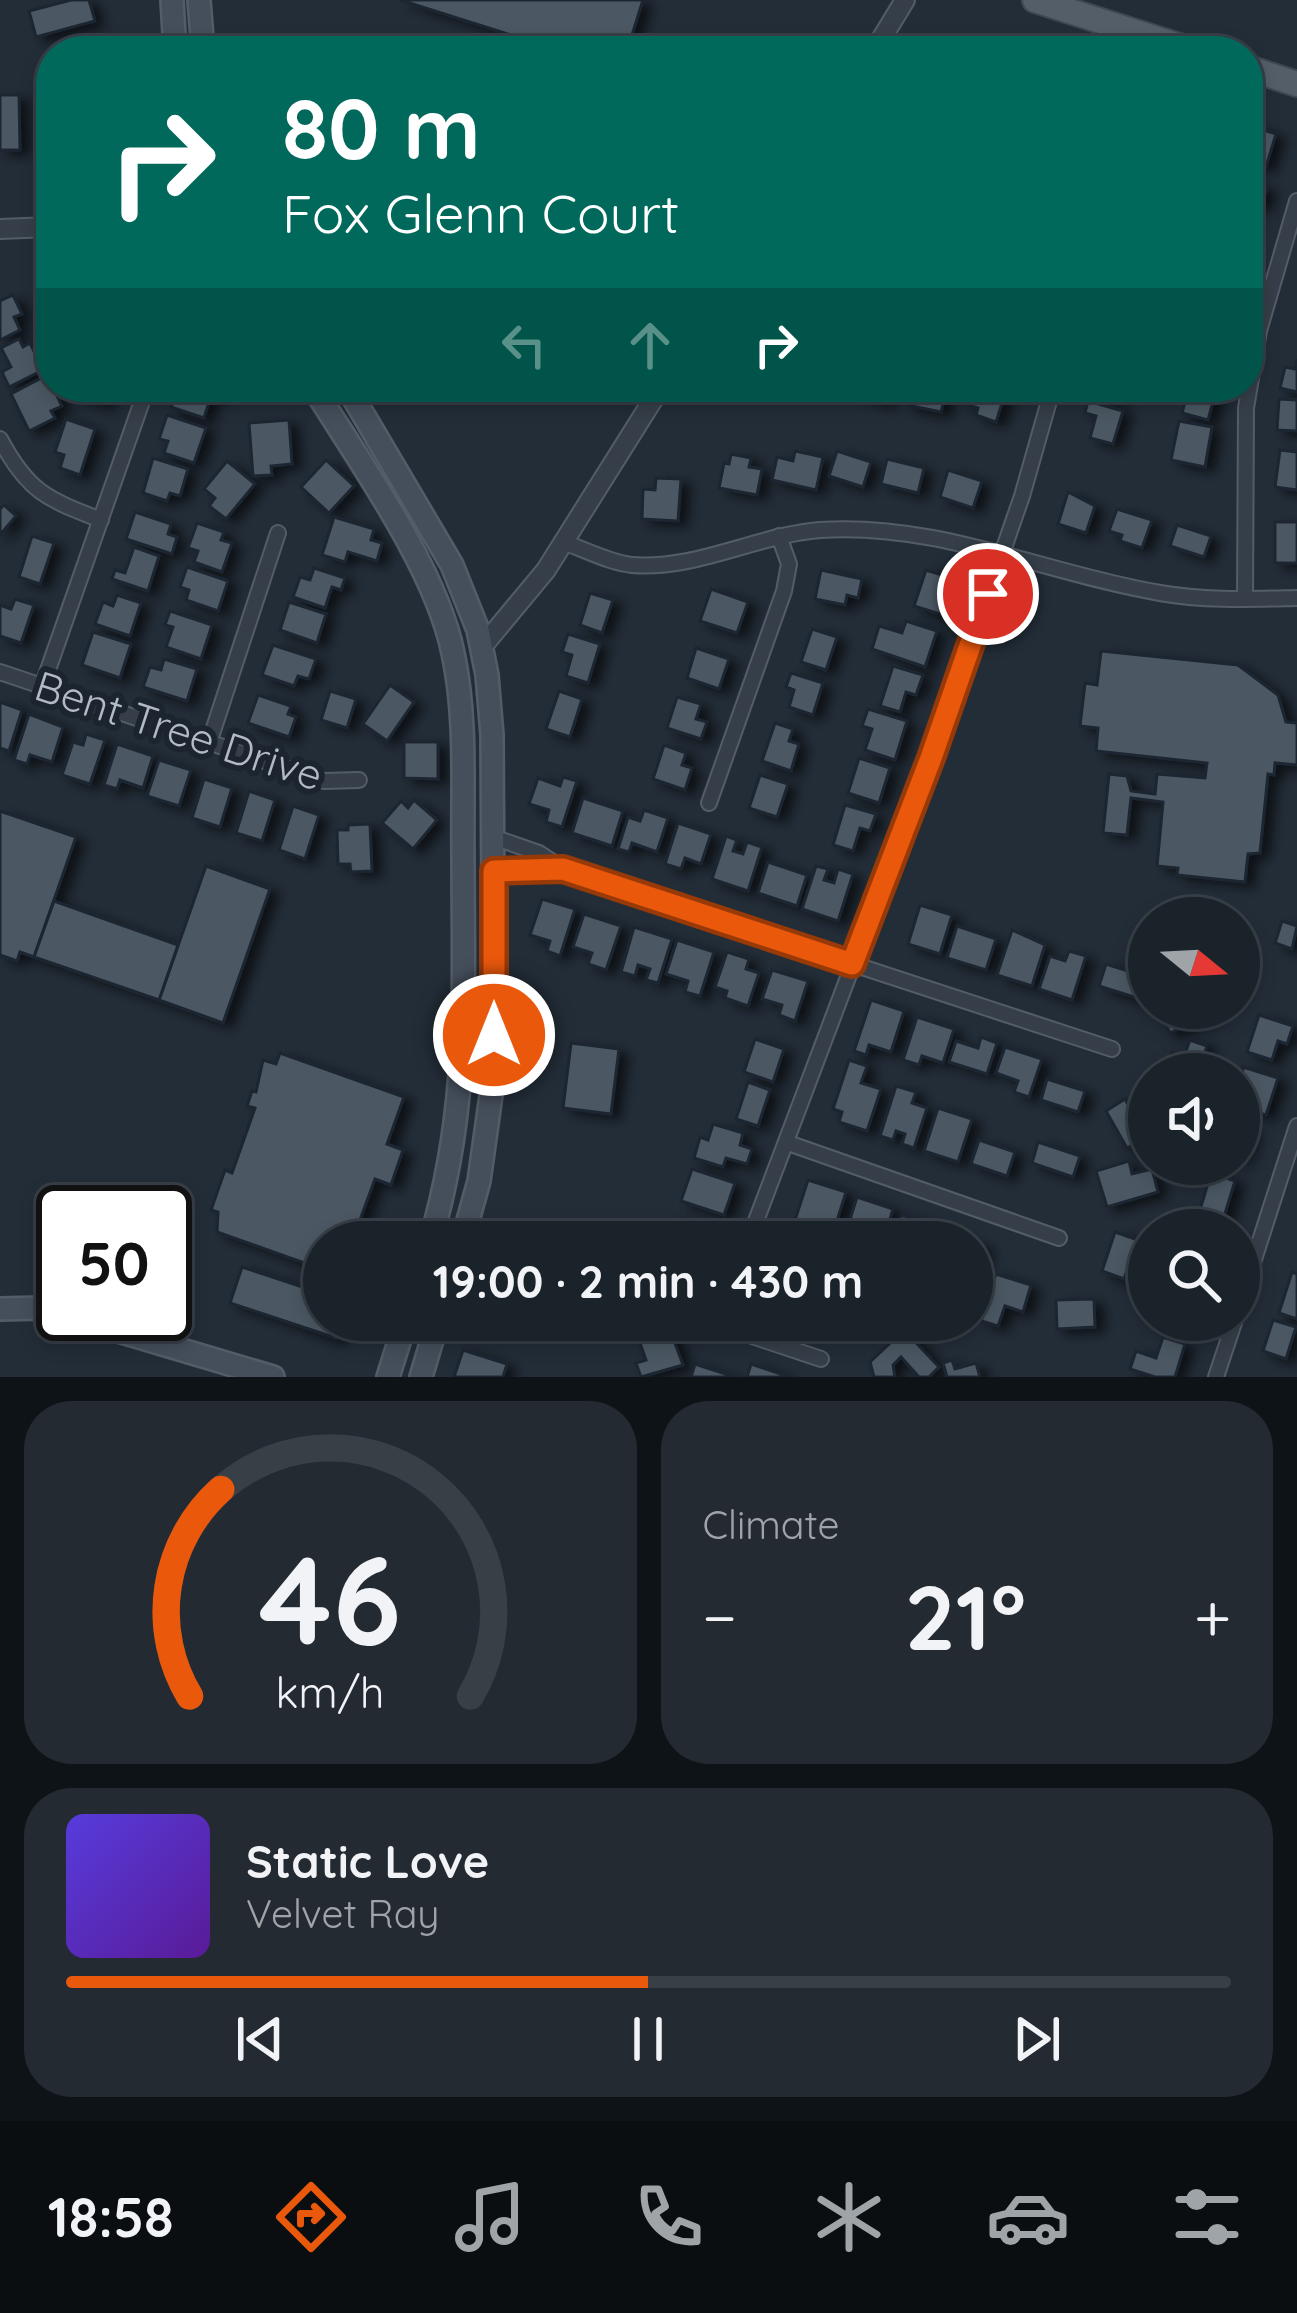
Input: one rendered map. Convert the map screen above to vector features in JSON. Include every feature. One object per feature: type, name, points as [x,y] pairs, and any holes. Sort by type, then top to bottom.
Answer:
[{"type":"main road","points":[[172,0],[175,36]]},
{"type":"main road","points":[[199,0],[202,36]]},
{"type":"main road","points":[[1035,0],[1133,36]]},
{"type":"main road","points":[[1263,73],[1297,84]]},
{"type":"main road","points":[[322,402],[415,558],[453,652],[462,734],[464,1070],[436,1221]]},
{"type":"main road","points":[[356,402],[452,565],[482,646],[492,736],[494,1074],[467,1221]]},
{"type":"main road","points":[[415,558],[435,573],[457,627],[482,646]]},
{"type":"main road","points":[[458,1119],[488,1125]]},
{"type":"main road","points":[[0,1309],[41,1308],[273,1377]]},
{"type":"main road","points":[[388,1377],[399,1341]]},
{"type":"main road","points":[[421,1377],[432,1341]]},
{"type":"street","points":[[883,36],[904,0]]},
{"type":"street","points":[[1263,317],[1297,201]]},
{"type":"street","points":[[0,229],[36,227]]},
{"type":"street","points":[[43,687],[143,402]]},
{"type":"street","points":[[482,646],[546,570],[652,402]]},
{"type":"street","points":[[756,1221],[931,758],[1048,402]]},
{"type":"street","points":[[1245,599],[1247,402]]},
{"type":"street","points":[[0,439],[15,468],[38,493],[101,520]]},
{"type":"street","points":[[563,542],[629,565],[710,556],[779,536],[822,530],[893,532],[1002,553],[1155,592],[1297,598]]},
{"type":"street","points":[[209,743],[278,533]]},
{"type":"street","points":[[709,802],[784,591],[788,564],[779,536]]},
{"type":"street","name":"Bent Tree Drive","points":[[0,673],[324,781],[359,781]]},
{"type":"street","points":[[494,837],[539,853],[563,869],[1112,1049]]},
{"type":"street","points":[[494,871],[563,869]]},
{"type":"street","points":[[1260,1241],[1297,1126]]},
{"type":"street","points":[[788,1142],[1059,1238]]},
{"type":"street","points":[[767,1341],[820,1359]]},
{"type":"street","points":[[1216,1377],[1227,1341]]},
{"type":"building","points":[[89,0],[95,21],[36,37],[29,11]]},
{"type":"building","points":[[400,0],[643,0],[632,36],[514,36]]},
{"type":"building","points":[[0,95],[19,95],[20,150],[0,150]]},
{"type":"building","points":[[1263,130],[1276,134],[1263,166]]},
{"type":"building","points":[[13,295],[22,314],[14,317],[20,330],[0,340],[0,301]]},
{"type":"building","points":[[19,339],[23,347],[30,343],[36,374],[9,387],[2,372],[11,367],[1,348]]},
{"type":"building","points":[[1297,359],[1297,392],[1280,388],[1285,367],[1295,369]]},
{"type":"building","points":[[36,381],[36,402],[60,402],[62,406],[51,411],[55,418],[29,431],[11,394]]},
{"type":"building","points":[[1279,399],[1297,400],[1297,431],[1277,430]]},
{"type":"building","points":[[173,402],[209,402],[204,418],[171,407]]},
{"type":"building","points":[[908,402],[944,402],[941,412]]},
{"type":"building","points":[[1002,402],[996,422],[976,415],[978,408],[965,404]]},
{"type":"building","points":[[1088,402],[1123,411],[1113,444],[1090,438],[1096,416],[1085,413]]},
{"type":"building","points":[[1185,402],[1213,402],[1208,420],[1182,413]]},
{"type":"building","points":[[167,415],[206,428],[194,463],[164,453],[168,441],[159,439]]},
{"type":"building","points":[[66,419],[95,429],[80,475],[60,468],[64,455],[55,452]]},
{"type":"building","points":[[289,420],[292,464],[271,466],[272,475],[253,476],[249,423]]},
{"type":"building","points":[[1179,421],[1212,427],[1205,467],[1171,460]]},
{"type":"building","points":[[1280,450],[1297,452],[1297,490],[1275,487]]},
{"type":"building","points":[[795,451],[823,457],[816,490],[772,480],[777,457],[793,461]]},
{"type":"building","points":[[837,451],[871,462],[863,487],[829,476]]},
{"type":"building","points":[[731,454],[751,458],[749,467],[762,469],[757,495],[719,488],[724,463],[729,464]]},
{"type":"building","points":[[153,458],[188,469],[180,496],[170,493],[167,501],[143,493]]},
{"type":"building","points":[[887,459],[924,468],[918,493],[881,484]]},
{"type":"building","points":[[326,460],[354,486],[329,513],[301,487]]},
{"type":"building","points":[[227,461],[255,484],[226,519],[209,506],[215,498],[204,489]]},
{"type":"building","points":[[948,470],[982,481],[973,508],[940,497]]},
{"type":"building","points":[[656,478],[681,479],[678,521],[642,519],[643,489],[655,490]]},
{"type":"building","points":[[1068,492],[1095,506],[1086,533],[1058,524]]},
{"type":"building","points":[[4,505],[16,516],[0,535],[0,509]]},
{"type":"building","points":[[1117,509],[1152,520],[1142,548],[1120,541],[1122,535],[1109,531]]},
{"type":"building","points":[[135,512],[171,524],[168,534],[177,537],[172,554],[126,539]]},
{"type":"building","points":[[334,517],[374,529],[371,540],[382,543],[377,561],[348,552],[345,562],[322,555]]},
{"type":"building","points":[[1275,522],[1297,522],[1297,563],[1275,563]]},
{"type":"building","points":[[197,523],[224,532],[221,540],[232,543],[222,572],[194,562],[198,551],[188,548]]},
{"type":"building","points":[[1177,525],[1211,536],[1204,557],[1170,546]]},
{"type":"building","points":[[32,536],[54,543],[40,584],[19,577]]},
{"type":"building","points":[[134,547],[159,556],[148,591],[112,579],[115,570],[125,573]]},
{"type":"building","points":[[187,567],[228,581],[218,611],[186,600],[189,590],[180,587]]},
{"type":"building","points":[[314,568],[345,578],[341,590],[332,587],[325,608],[293,597],[300,577],[310,580]]},
{"type":"building","points":[[821,570],[862,579],[858,598],[847,595],[845,605],[815,599]]},
{"type":"building","points":[[926,570],[955,579],[943,615],[914,606]]},
{"type":"building","points":[[711,589],[748,602],[737,633],[700,621]]},
{"type":"building","points":[[590,593],[613,600],[602,633],[580,625]]},
{"type":"building","points":[[117,595],[141,603],[130,636],[95,624],[103,602],[113,606]]},
{"type":"building","points":[[15,599],[34,605],[21,643],[0,636],[0,605],[11,609]]},
{"type":"building","points":[[289,602],[326,614],[317,643],[280,630]]},
{"type":"building","points":[[170,611],[212,625],[201,659],[166,647],[173,627],[165,625]]},
{"type":"building","points":[[906,621],[937,631],[925,667],[872,649],[879,626],[902,633]]},
{"type":"building","points":[[812,629],[837,637],[826,670],[801,662]]},
{"type":"building","points":[[93,632],[131,644],[120,678],[82,665]]},
{"type":"building","points":[[568,634],[600,644],[588,683],[566,676],[572,655],[562,652]]},
{"type":"building","points":[[273,645],[316,659],[309,679],[298,676],[294,686],[262,675]]},
{"type":"building","points":[[696,648],[729,659],[719,689],[687,678]]},
{"type":"building","points":[[1101,651],[1238,665],[1278,695],[1286,722],[1297,723],[1297,765],[1275,763],[1274,775],[1268,774],[1260,853],[1248,854],[1245,882],[1177,875],[1178,868],[1157,866],[1163,802],[1131,798],[1127,835],[1103,833],[1109,774],[1127,776],[1131,791],[1155,794],[1157,774],[1205,778],[1207,763],[1096,751],[1098,728],[1080,726],[1085,683],[1097,685]]},
{"type":"building","points":[[164,659],[197,669],[187,701],[143,687],[150,667],[161,670]]},
{"type":"building","points":[[893,666],[923,675],[916,695],[906,692],[900,712],[880,706]]},
{"type":"building","points":[[791,673],[823,683],[813,715],[789,707],[794,690],[786,687]]},
{"type":"building","points":[[390,685],[414,702],[387,741],[363,724]]},
{"type":"building","points":[[330,691],[356,699],[347,728],[321,720]]},
{"type":"building","points":[[559,691],[582,699],[570,737],[546,729]]},
{"type":"building","points":[[258,695],[291,706],[288,714],[296,717],[289,737],[248,723]]},
{"type":"building","points":[[677,697],[701,704],[696,719],[707,722],[701,739],[667,728]]},
{"type":"building","points":[[0,702],[22,710],[9,751],[0,748]]},
{"type":"building","points":[[868,709],[907,721],[895,760],[865,750],[872,729],[862,726]]},
{"type":"building","points":[[29,714],[63,727],[52,762],[30,755],[27,764],[14,760]]},
{"type":"building","points":[[775,723],[793,729],[789,741],[799,744],[791,771],[762,761]]},
{"type":"building","points":[[86,734],[105,740],[90,784],[62,775],[73,742],[83,745]]},
{"type":"building","points":[[404,742],[438,742],[438,779],[404,778]]},
{"type":"building","points":[[117,744],[153,756],[143,788],[120,780],[117,789],[104,785]]},
{"type":"building","points":[[664,745],[686,753],[682,765],[692,768],[685,790],[653,779]]},
{"type":"building","points":[[859,758],[890,768],[879,803],[848,793]]},
{"type":"building","points":[[159,760],[191,770],[179,806],[147,796]]},
{"type":"building","points":[[760,775],[788,784],[777,817],[749,808]]},
{"type":"building","points":[[563,777],[577,781],[562,827],[546,822],[549,810],[529,804],[538,778],[560,786]]},
{"type":"building","points":[[204,779],[232,788],[220,827],[192,818]]},
{"type":"building","points":[[249,791],[275,800],[262,841],[236,833]]},
{"type":"building","points":[[583,798],[623,811],[612,846],[572,833]]},
{"type":"building","points":[[414,800],[437,820],[413,849],[382,823],[401,801],[408,808]]},
{"type":"building","points":[[845,805],[876,814],[870,831],[860,828],[853,851],[833,845]]},
{"type":"building","points":[[293,806],[319,815],[305,859],[279,850]]},
{"type":"building","points":[[644,810],[668,818],[657,852],[632,843],[629,852],[618,849],[628,817],[640,821]]},
{"type":"building","points":[[0,811],[76,837],[34,957],[20,952],[17,961],[0,955]]},
{"type":"building","points":[[678,823],[711,834],[701,864],[685,858],[681,869],[665,864]]},
{"type":"building","points":[[370,824],[372,871],[351,872],[350,864],[338,864],[337,830]]},
{"type":"building","points":[[726,836],[737,840],[733,851],[743,854],[747,842],[762,847],[748,891],[712,879]]},
{"type":"building","points":[[768,862],[807,875],[797,906],[758,893]]},
{"type":"building","points":[[206,866],[270,889],[223,1023],[159,1000]]},
{"type":"building","points":[[816,866],[828,869],[824,880],[834,883],[838,869],[853,874],[838,921],[802,909]]},
{"type":"building","points":[[542,899],[575,909],[560,956],[547,951],[550,941],[530,935]]},
{"type":"building","points":[[54,901],[178,945],[159,1000],[34,957]]},
{"type":"building","points":[[920,905],[952,915],[940,954],[908,944]]},
{"type":"building","points":[[584,914],[621,926],[606,970],[588,964],[592,953],[573,947]]},
{"type":"building","points":[[1282,921],[1297,926],[1292,949],[1275,943]]},
{"type":"building","points":[[957,926],[996,939],[986,970],[947,958]]},
{"type":"building","points":[[634,927],[672,939],[658,983],[646,980],[650,969],[638,965],[635,976],[621,972]]},
{"type":"building","points":[[1012,930],[1045,945],[1032,986],[997,975]]},
{"type":"building","points":[[677,940],[714,952],[700,996],[685,992],[688,981],[666,974]]},
{"type":"building","points":[[1069,951],[1086,956],[1072,1000],[1039,989],[1050,956],[1065,961]]},
{"type":"building","points":[[727,952],[749,959],[746,969],[759,973],[748,1006],[725,998],[727,991],[715,987]]},
{"type":"building","points":[[1106,964],[1128,971],[1128,995],[1099,986]]},
{"type":"building","points":[[772,970],[808,981],[795,1021],[779,1015],[782,1005],[762,999]]},
{"type":"building","points":[[871,1000],[904,1011],[891,1052],[869,1045],[866,1055],[854,1051]]},
{"type":"building","points":[[1260,1015],[1293,1026],[1287,1044],[1278,1041],[1272,1060],[1247,1052],[1254,1029],[1260,1029]]},
{"type":"building","points":[[917,1017],[954,1029],[943,1063],[922,1056],[919,1065],[903,1060]]},
{"type":"building","points":[[981,1037],[997,1043],[987,1074],[949,1062],[956,1041],[978,1048]]},
{"type":"building","points":[[755,1039],[784,1049],[773,1082],[744,1072]]},
{"type":"building","points":[[1190,1040],[1207,1046],[1205,1053],[1185,1053]]},
{"type":"building","points":[[571,1043],[619,1049],[611,1114],[563,1108]]},
{"type":"building","points":[[1005,1047],[1042,1059],[1029,1097],[1014,1092],[1018,1081],[996,1073]]},
{"type":"building","points":[[280,1053],[404,1097],[387,1144],[403,1150],[391,1185],[375,1179],[360,1221],[303,1221],[303,1263],[217,1232],[218,1212],[211,1210],[225,1170],[232,1173],[255,1108],[247,1106],[252,1091],[256,1092],[263,1060],[276,1064]]},
{"type":"building","points":[[849,1060],[867,1066],[861,1083],[881,1089],[867,1131],[839,1122],[842,1112],[833,1109]]},
{"type":"building","points":[[1260,1072],[1278,1078],[1266,1115],[1260,1113]]},
{"type":"building","points":[[1047,1079],[1085,1091],[1078,1112],[1041,1100]]},
{"type":"building","points":[[748,1082],[770,1090],[758,1126],[736,1119]]},
{"type":"building","points":[[896,1086],[916,1092],[912,1103],[927,1108],[914,1148],[902,1144],[905,1134],[896,1131],[893,1140],[880,1136]]},
{"type":"building","points":[[1125,1099],[1128,1147],[1127,1148],[1106,1111]]},
{"type":"building","points":[[938,1108],[972,1119],[958,1162],[924,1151]]},
{"type":"building","points":[[713,1124],[743,1133],[740,1145],[752,1149],[747,1164],[726,1158],[723,1167],[694,1158],[700,1137],[708,1140]]},
{"type":"building","points":[[979,1140],[1015,1152],[1007,1176],[971,1164]]},
{"type":"building","points":[[1038,1142],[1080,1156],[1073,1177],[1032,1163]]},
{"type":"building","points":[[1128,1161],[1128,1185],[1156,1185],[1158,1192],[1107,1207],[1096,1171]]},
{"type":"building","points":[[692,1169],[735,1183],[724,1215],[681,1201]]},
{"type":"building","points":[[808,1180],[846,1192],[837,1221],[795,1221]]},
{"type":"building","points":[[1207,1185],[1234,1185],[1226,1209],[1200,1209]]},
{"type":"building","points":[[857,1197],[893,1209],[889,1221],[850,1221]]},
{"type":"building","points":[[1115,1232],[1128,1237],[1124,1279],[1102,1271]]},
{"type":"building","points":[[242,1267],[303,1287],[303,1327],[230,1303]]},
{"type":"building","points":[[1292,1272],[1297,1274],[1297,1319],[1279,1313]]},
{"type":"building","points":[[996,1274],[1031,1285],[1023,1312],[1005,1306],[998,1326],[993,1325]]},
{"type":"building","points":[[1094,1299],[1095,1327],[1057,1329],[1056,1300]]},
{"type":"building","points":[[1273,1320],[1296,1327],[1286,1359],[1263,1351]]},
{"type":"building","points":[[639,1341],[674,1341],[683,1365],[641,1377],[636,1363],[646,1360]]},
{"type":"building","points":[[892,1341],[914,1341],[939,1367],[929,1377],[919,1377],[901,1357],[893,1365],[895,1377],[874,1377],[870,1362]]},
{"type":"building","points":[[1162,1341],[1185,1344],[1175,1377],[1130,1369],[1136,1351],[1156,1358]]},
{"type":"building","points":[[463,1350],[507,1364],[503,1377],[454,1377]]},
{"type":"building","points":[[952,1360],[955,1369],[976,1363],[980,1377],[947,1377],[943,1363]]},
{"type":"building","points":[[695,1364],[735,1377],[691,1377]]},
{"type":"building","points":[[751,1364],[787,1376],[787,1377],[747,1377]]},
{"type":"route","points":[[494,1035],[494,871],[563,869],[852,964],[988,594]]}]
